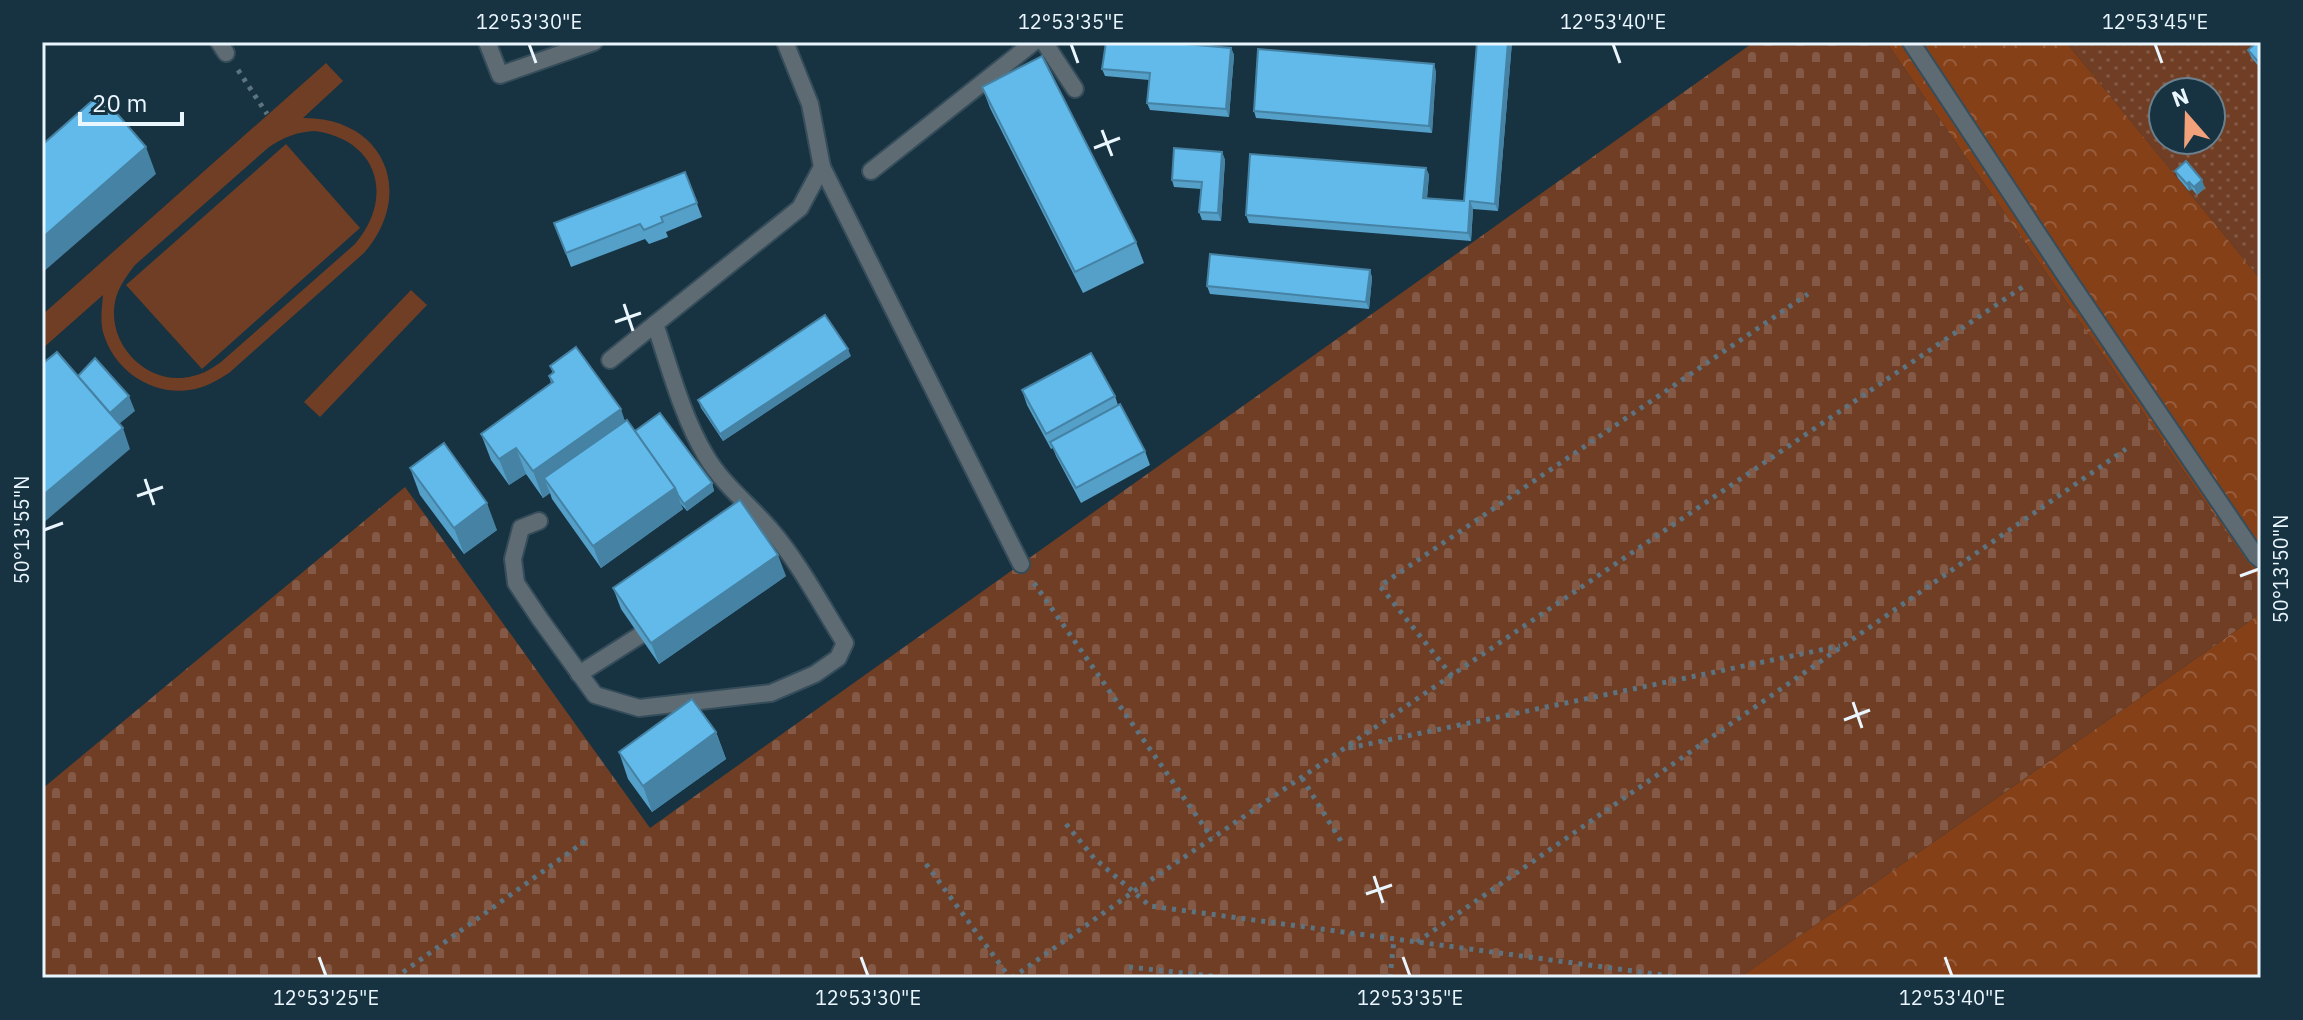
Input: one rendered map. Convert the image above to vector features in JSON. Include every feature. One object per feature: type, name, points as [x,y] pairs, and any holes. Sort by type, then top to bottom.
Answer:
[{"type":"lane","points":[[487,42],[500,75],[594,42]]},
{"type":"lane","points":[[785,42],[810,104],[822,167],[1021,564]]},
{"type":"lane","points":[[871,171],[1034,42]]},
{"type":"lane","points":[[1044,42],[1075,89]]},
{"type":"lane","points":[[1911,42],[2063,272],[2261,560]]},
{"type":"lane","points":[[610,360],[800,208],[822,167]]},
{"type":"lane","points":[[539,521],[521,528],[513,559],[516,583],[595,695],[639,708],[771,693],[815,674],[838,658],[845,643],[796,563],[771,529],[727,485],[705,455],[684,409],[655,324]]},
{"type":"lane","points":[[579,674],[639,636]]},
{"type":"path","points":[[222,47],[267,114]]},
{"type":"path","points":[[926,864],[1011,978],[2027,284]]},
{"type":"path","points":[[1452,676],[1380,586],[1808,294]]},
{"type":"path","points":[[1417,942],[2126,449]]},
{"type":"path","points":[[1021,564],[1212,838]]},
{"type":"path","points":[[1344,749],[1844,646]]},
{"type":"path","points":[[1302,778],[1344,846]]},
{"type":"path","points":[[1066,824],[1094,858],[1150,906],[1685,978]]},
{"type":"path","points":[[395,978],[588,839]]},
{"type":"path","points":[[1390,978],[1394,939]]},
{"type":"path","points":[[1129,967],[1229,978]]},
{"type":"green space","points":[[1754,42],[1886,42],[2261,583],[2261,613],[1739,978],[42,978],[42,789],[405,487],[650,828]]},
{"type":"green space","points":[[1886,42],[2066,42],[2147,141],[2147,156],[2159,156],[2261,280],[2261,583]]},
{"type":"green space","points":[[2066,42],[2261,42],[2261,280],[2159,156],[2227,156],[2227,76],[2147,76],[2147,141]]},
{"type":"green space","points":[[326,63],[343,81],[303,118],[331,121],[354,130],[371,144],[383,162],[389,183],[388,206],[380,230],[364,253],[229,373],[204,386],[180,391],[165,390],[138,379],[116,359],[108,346],[102,323],[103,295],[42,349],[42,315]],"holes":[[[315,131],[336,137],[366,158],[374,173],[377,190],[374,208],[355,244],[208,370],[178,378],[149,371],[137,362],[120,339],[114,310],[121,286],[135,265],[269,147],[285,138]]]},
{"type":"green space","points":[[286,144],[360,228],[202,369],[126,285]]},
{"type":"green space","points":[[411,290],[427,305],[320,417],[304,402]]},
{"type":"green space","points":[[2261,613],[2261,978],[1739,978]]},
{"type":"building","points":[[1106,42],[1161,42],[1231,48],[1226,109],[1147,103],[1150,73],[1102,69]]},
{"type":"building","points":[[1477,42],[1508,42],[1495,204],[1470,201],[1468,233],[1246,215],[1250,154],[1426,168],[1423,198],[1464,201]]},
{"type":"building","points":[[2261,42],[2261,65],[2248,50]]},
{"type":"building","points":[[1258,49],[1434,64],[1429,126],[1254,111]]},
{"type":"building","points":[[1042,56],[1136,242],[1075,272],[982,87]]},
{"type":"building","points":[[100,94],[146,147],[42,238],[42,145]]},
{"type":"building","points":[[1174,148],[1222,152],[1218,213],[1199,212],[1202,182],[1172,180]]},
{"type":"building","points":[[2186,161],[2202,180],[2194,187],[2175,171]]},
{"type":"building","points":[[685,172],[697,203],[661,217],[663,222],[644,230],[640,224],[566,253],[554,223]]},
{"type":"building","points":[[1210,254],[1370,270],[1366,302],[1207,286]]},
{"type":"building","points":[[825,315],[848,349],[720,434],[698,400]]},
{"type":"building","points":[[576,347],[621,409],[533,471],[516,448],[499,459],[481,434],[553,382],[549,376],[554,372],[550,366]]},
{"type":"building","points":[[57,352],[123,428],[42,496],[42,364]]},
{"type":"building","points":[[1091,353],[1115,396],[1046,434],[1022,390]]},
{"type":"building","points":[[95,358],[129,396],[110,413],[78,376]]},
{"type":"building","points":[[1120,404],[1145,451],[1076,488],[1050,442]]},
{"type":"building","points":[[660,413],[712,483],[684,504],[635,431]]},
{"type":"building","points":[[627,420],[675,488],[593,546],[544,478]]},
{"type":"building","points":[[444,443],[487,503],[454,528],[410,468]]},
{"type":"building","points":[[740,500],[778,555],[651,643],[613,588]]},
{"type":"building","points":[[692,699],[716,732],[643,786],[619,752]]}]
